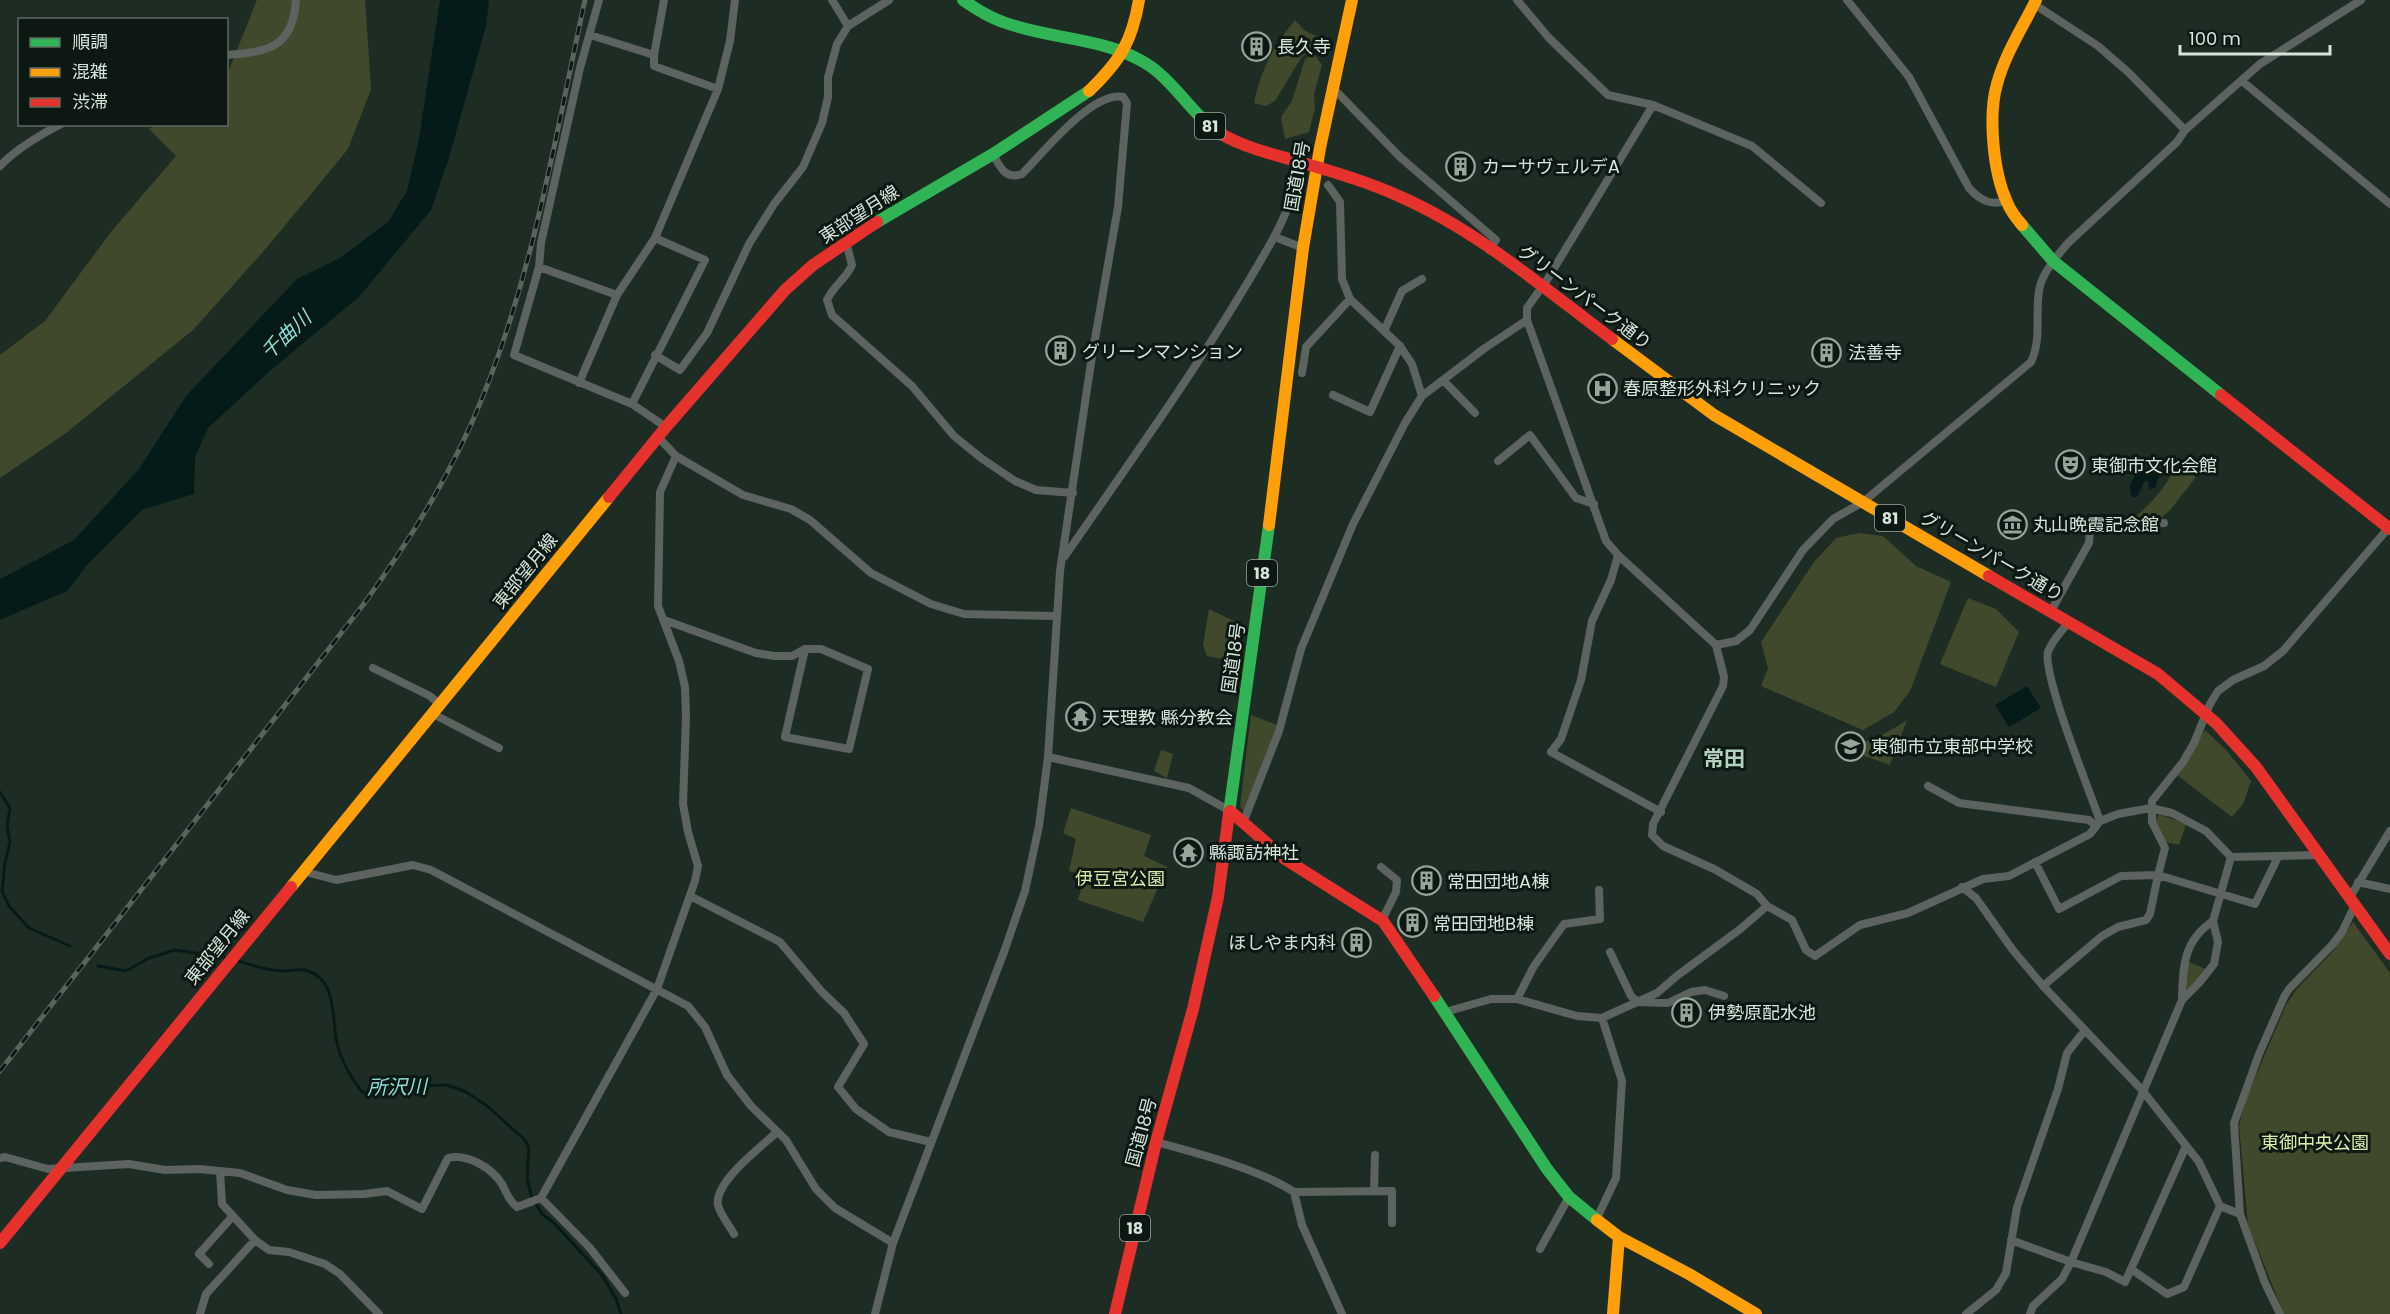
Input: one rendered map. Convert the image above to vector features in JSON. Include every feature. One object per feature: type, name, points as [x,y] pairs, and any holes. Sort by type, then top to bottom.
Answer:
[{"type":"main road","name":"81","points":[[963,0],[981,14],[1000,23],[1088,42],[1123,52],[1143,61],[1178,91],[1197,115],[1225,136],[1248,147],[1317,166]]},
{"type":"main road","name":"東部望月線","points":[[0,1243],[662,432],[785,290],[846,242],[904,205],[993,154],[1090,90],[1123,52],[1134,28],[1139,0]]},
{"type":"main road","name":"国道18号","points":[[1115,1314],[1156,1142],[1198,987],[1218,897],[1303,248],[1317,166],[1352,0]]},
{"type":"main road","points":[[2035,2],[2012,46],[1996,86],[1993,121],[1996,159],[2006,201],[2022,225],[2053,261],[2389,528]]},
{"type":"main road","name":"グリーンパーク通り","points":[[1317,166],[1392,193],[1451,224],[1714,415],[2158,674],[2207,714],[2256,768],[2390,954]]},
{"type":"main road","points":[[1230,811],[1264,842],[1306,874],[1382,920],[1547,1169],[1569,1197],[1619,1237],[1689,1274],[1756,1314]]},
{"type":"main road","points":[[1613,1314],[1619,1237]]},
{"type":"street","points":[[228,55],[259,52],[276,44],[289,30],[295,13],[296,0]]},
{"type":"street","points":[[599,0],[580,68],[543,232],[539,267],[514,355],[632,404],[662,432],[676,456],[743,495],[791,509],[810,520],[871,573],[931,604],[964,614],[1056,616]]},
{"type":"street","points":[[664,0],[654,66],[718,89]]},
{"type":"street","points":[[579,383],[618,295],[655,238],[718,89],[730,41],[735,0]]},
{"type":"street","points":[[832,0],[848,26]]},
{"type":"street","points":[[655,356],[680,370],[707,333],[749,244],[774,204],[803,167],[822,123],[828,97],[828,77],[837,44],[848,26],[889,0]]},
{"type":"street","points":[[1517,0],[1549,38],[1608,95],[1653,105],[1752,146],[1821,203]]},
{"type":"street","points":[[1847,0],[1909,77],[1969,188],[1979,198],[1989,203],[2006,201]]},
{"type":"street","points":[[1716,645],[1736,641],[1750,630],[1803,550],[1833,519],[1863,502],[2031,362],[2037,348],[2039,290],[2053,261],[2068,243],[2177,142],[2184,130],[2260,64],[2361,0]]},
{"type":"street","points":[[2035,2],[2098,46],[2128,72],[2184,130]]},
{"type":"street","points":[[590,35],[654,55]]},
{"type":"street","points":[[2242,81],[2390,204]]},
{"type":"street","points":[[1333,88],[1400,157],[1496,240],[1489,250]]},
{"type":"street","points":[[875,1314],[893,1243],[1025,891],[1039,826],[1048,757],[1060,571],[1064,559],[1092,357],[1118,207],[1127,103],[1120,96],[1105,98],[1074,121],[1022,174],[1014,176],[1006,174],[993,154]]},
{"type":"street","points":[[1653,105],[1547,280],[1527,308],[1527,320],[1606,541],[1618,555],[1716,645],[1724,677],[1723,686],[1653,824],[1652,835],[1663,846],[1714,869],[1757,894],[1767,906],[1792,920],[1806,950],[1815,956],[1830,948],[1860,925],[1908,913],[1983,879],[2009,876],[2090,834],[2098,823],[2118,814],[2151,808],[2172,813],[2206,831],[2231,858],[2319,855]]},
{"type":"street","points":[[0,166],[7,158],[57,126]]},
{"type":"street","points":[[1064,559],[1181,387],[1275,237],[1302,177]]},
{"type":"street","points":[[1328,185],[1340,202],[1342,279],[1350,299],[1400,346],[1412,363],[1422,396]]},
{"type":"street","points":[[1451,224],[1460,209]]},
{"type":"street","points":[[1275,237],[1303,248]]},
{"type":"street","points":[[632,404],[705,260],[655,238]]},
{"type":"street","points":[[846,242],[852,265],[847,277],[833,287],[827,300],[832,315],[912,386],[954,436],[981,458],[1015,481],[1036,490],[1073,493]]},
{"type":"street","points":[[539,267],[618,295]]},
{"type":"street","points":[[1384,331],[1402,291],[1422,279]]},
{"type":"street","points":[[1302,373],[1306,347],[1350,299]]},
{"type":"street","points":[[1244,823],[1279,731],[1301,649],[1320,607],[1335,563],[1405,423],[1422,396],[1503,335],[1527,320]]},
{"type":"street","points":[[1333,395],[1370,412],[1400,346]]},
{"type":"street","points":[[1443,380],[1475,413]]},
{"type":"street","points":[[1498,461],[1530,435],[1575,498],[1594,504]]},
{"type":"street","points":[[0,1158],[5,1157],[48,1169],[129,1164],[165,1170],[199,1169],[240,1173],[277,1187],[316,1195],[387,1191],[422,1209],[448,1158],[453,1156],[468,1159],[483,1166],[501,1183],[510,1202],[517,1207],[541,1198],[657,989],[690,896],[698,866],[683,804],[685,687],[679,661],[658,606],[660,492],[676,456]]},
{"type":"street","points":[[2050,611],[2089,543],[2090,529],[2095,523],[2120,526],[2164,522]]},
{"type":"street","points":[[2043,986],[2102,936],[2118,927],[2146,920],[2150,914],[2165,848],[2152,822],[2152,801],[2183,762],[2215,695],[2224,685],[2264,666],[2293,640],[2389,528]]},
{"type":"street","points":[[1618,555],[1611,580],[1592,621],[1581,680],[1561,739],[1551,752],[1661,812]]},
{"type":"street","points":[[664,620],[756,653],[792,656],[805,649],[821,649],[868,669],[849,749],[785,737],[805,649]]},
{"type":"street","points":[[2069,622],[2048,652],[2047,663],[2054,694],[2098,823]]},
{"type":"street","points":[[373,668],[430,696],[436,709],[499,748]]},
{"type":"street","points":[[1048,757],[1189,788],[1230,811]]},
{"type":"street","points":[[1928,786],[1959,803],[2098,823]]},
{"type":"street","points":[[2280,1314],[2265,1283],[2240,1214],[2234,1134],[2236,1115],[2284,997],[2342,932],[2358,882],[2390,831]]},
{"type":"street","points":[[2035,862],[2059,909],[2121,876],[2158,874],[2255,904],[2278,857]]},
{"type":"street","points":[[2030,1314],[2033,1306],[2062,1279],[2071,1262],[2182,1000],[2214,964],[2218,942],[2213,921],[2231,858]]},
{"type":"street","points":[[302,871],[336,880],[413,865],[431,870],[688,1006],[705,1027],[727,1075],[751,1106],[776,1133],[786,1140],[816,1189],[829,1202],[859,1224],[893,1243]]},
{"type":"street","points":[[1381,867],[1397,880],[1396,892],[1382,920]]},
{"type":"street","points":[[2358,882],[2390,889]]},
{"type":"street","points":[[1962,887],[1976,898],[2012,949],[2043,986],[2142,1090],[2199,1162],[2220,1206],[2240,1214]]},
{"type":"street","points":[[1517,999],[1534,966],[1564,924],[1600,919],[1599,890]]},
{"type":"street","points":[[690,896],[780,942],[822,992],[844,1013],[864,1044],[838,1087],[856,1109],[890,1132],[931,1142]]},
{"type":"street","points":[[1445,1012],[1491,999],[1517,999],[1577,1016],[1602,1018],[1657,993],[1767,906]]},
{"type":"street","points":[[2182,1000],[2187,951],[2200,930],[2213,921]]},
{"type":"street","points":[[1610,952],[1631,996],[1638,1002],[1668,1003],[1691,992],[1705,990],[1724,996]]},
{"type":"street","points":[[1596,1220],[1616,1178],[1622,1081],[1602,1018]]},
{"type":"street","points":[[1966,1314],[1996,1290],[2006,1274],[2016,1207],[2058,1089],[2067,1053],[2085,1030]]},
{"type":"street","points":[[735,1234],[718,1207],[718,1196],[722,1186],[741,1164],[776,1133]]},
{"type":"street","points":[[1156,1142],[1193,1152],[1280,1183],[1294,1192],[1392,1191],[1392,1223]]},
{"type":"street","points":[[2011,1240],[2106,1272],[2125,1282],[2186,1146]]},
{"type":"street","points":[[1374,1190],[1375,1155]]},
{"type":"street","points":[[220,1171],[222,1204],[255,1240],[269,1250],[289,1252],[325,1264],[340,1274],[379,1314]]},
{"type":"street","points":[[1294,1192],[1302,1225],[1342,1314]]},
{"type":"street","points":[[1540,1249],[1569,1197]]},
{"type":"street","points":[[541,1198],[590,1248],[625,1293]]},
{"type":"street","points":[[2131,1269],[2167,1294],[2184,1287],[2220,1206]]},
{"type":"street","points":[[209,1264],[200,1254],[232,1217]]},
{"type":"street","points":[[200,1314],[206,1294],[255,1240]]},
{"type":"green space","points":[[257,0],[365,0],[371,89],[348,149],[268,246],[193,330],[66,433],[0,478],[0,355],[45,321],[111,232],[176,156],[149,129],[154,126],[228,126],[228,72]]},
{"type":"green space","points":[[1295,20],[1304,30],[1318,37],[1310,50],[1301,58],[1275,101],[1266,106],[1254,103],[1269,59]]},
{"type":"green space","points":[[1314,54],[1322,65],[1314,94],[1315,108],[1309,132],[1285,139],[1281,117],[1292,101],[1305,59]]},
{"type":"green space","points":[[2179,461],[2200,472],[2170,510],[2159,520],[2128,523],[2157,495]]},
{"type":"green space","points":[[1859,533],[1883,536],[1916,566],[1951,582],[1910,691],[1894,712],[1863,730],[1761,686],[1768,668],[1761,642],[1814,562],[1836,538]]},
{"type":"green space","points":[[1968,598],[1996,609],[2019,632],[1996,687],[1940,664]]},
{"type":"green space","points":[[1209,609],[1242,625],[1237,662],[1207,656],[1203,645]]},
{"type":"green space","points":[[1251,715],[1277,725],[1244,812],[1240,806]]},
{"type":"green space","points":[[1907,720],[1890,765],[1840,747],[1875,738]]},
{"type":"green space","points":[[2205,730],[2227,751],[2251,781],[2243,804],[2232,817],[2177,775]]},
{"type":"green space","points":[[1161,750],[1173,754],[1167,778],[1154,771]]},
{"type":"green space","name":"伊豆宮公園","points":[[1071,808],[1151,835],[1144,856],[1167,867],[1143,922],[1078,900],[1085,875],[1069,871],[1076,839],[1063,833]]},
{"type":"green space","points":[[2159,814],[2186,824],[2179,845],[2166,842],[2155,821]]},
{"type":"green space","name":"東御中央公園","points":[[2353,922],[2390,973],[2390,1314],[2284,1314],[2248,1225],[2239,1125],[2246,1099],[2286,1005],[2296,990],[2334,950]]},
{"type":"green space","points":[[2188,962],[2206,969],[2188,989],[2185,988]]},
{"type":"water","name":"千曲川","points":[[440,0],[489,0],[486,26],[448,161],[431,210],[359,297],[271,370],[208,428],[195,457],[194,494],[142,510],[87,565],[67,591],[0,620],[0,579],[74,540],[139,469],[186,396],[297,279],[340,258],[388,222],[407,191],[419,139]]},
{"type":"water","points":[[2144,469],[2152,469],[2151,475],[2158,469],[2161,471],[2155,488],[2149,489],[2148,481],[2145,481],[2137,497],[2132,497],[2130,488],[2133,479]]},
{"type":"water","points":[[2027,686],[2041,708],[2009,727],[1995,705]]},
{"type":"waterway","name":"所沢川","points":[[0,792],[10,808],[7,826],[10,842],[2,891],[9,906],[29,928],[70,946]]},
{"type":"waterway","name":"所沢川","points":[[98,966],[126,971],[149,958],[175,950],[229,958]]},
{"type":"waterway","name":"所沢川","points":[[235,960],[272,970],[305,970],[318,976],[324,983],[332,1001],[337,1043],[341,1056],[362,1092],[389,1093],[412,1086],[447,1085],[466,1092],[486,1105],[525,1140],[529,1148],[527,1179],[532,1198],[542,1214],[554,1223],[602,1275],[616,1299],[621,1314]]},
{"type":"railway","points":[[0,1071],[363,605],[414,530],[444,478],[483,396],[516,300],[542,201],[585,0]]},
{"type":"traffic: fast","points":[[963,0],[987,15],[1020,28],[1090,42],[1124,52],[1140,60],[1162,76],[1210,126],[1221,134]]},
{"type":"traffic: fast","points":[[877,222],[993,154],[1089,91]]},
{"type":"traffic: fast","points":[[2022,225],[2053,261],[2221,395]]},
{"type":"traffic: fast","points":[[1229,813],[1269,525]]},
{"type":"traffic: fast","points":[[1434,996],[1547,1169],[1569,1197],[1597,1220]]},
{"type":"traffic: slow","points":[[1089,91],[1109,70],[1123,50],[1133,28],[1139,0]]},
{"type":"traffic: slow","points":[[1269,525],[1303,248],[1320,148],[1352,0]]},
{"type":"traffic: slow","points":[[2022,225],[2008,205],[1998,175],[1993,143],[1993,111],[1997,84],[2005,62],[2036,0]]},
{"type":"traffic: slow","points":[[1612,339],[1714,415],[1989,576]]},
{"type":"traffic: slow","points":[[291,887],[609,497]]},
{"type":"traffic: slow","points":[[1597,1220],[1619,1237],[1689,1274],[1756,1314]]},
{"type":"traffic: slow","points":[[1613,1314],[1619,1237]]},
{"type":"traffic: jam","points":[[1221,134],[1238,143],[1375,186],[1429,211],[1457,226],[1510,262],[1612,339]]},
{"type":"traffic: jam","points":[[609,497],[666,427],[785,290],[813,265],[877,222]]},
{"type":"traffic: jam","points":[[2221,395],[2390,529]]},
{"type":"traffic: jam","points":[[1989,576],[2158,674],[2216,723],[2256,767],[2390,954]]},
{"type":"traffic: jam","points":[[1230,811],[1285,859],[1383,921],[1434,996]]},
{"type":"traffic: jam","points":[[1115,1314],[1156,1142],[1193,1009],[1218,897],[1229,813]]},
{"type":"traffic: jam","points":[[0,1243],[291,887]]},
{"type":"place","name":"長久寺","points":[[1256,46]]},
{"type":"place","name":"カーサヴェルデA","points":[[1461,166]]},
{"type":"place","name":"グリーンマンション","points":[[1061,351]]},
{"type":"place","name":"法善寺","points":[[1827,352]]},
{"type":"place","name":"春原整形外科クリニック","points":[[1602,388]]},
{"type":"place","name":"東御市文化会館","points":[[2070,465]]},
{"type":"place","name":"丸山晩霞記念館","points":[[2012,524]]},
{"type":"place","name":"天理教 縣分教会","points":[[1081,717]]},
{"type":"place","name":"東御市立東部中学校","points":[[1850,746]]},
{"type":"place","name":"縣諏訪神社","points":[[1188,852]]},
{"type":"place","name":"常田団地A棟","points":[[1426,881]]},
{"type":"place","name":"常田団地B棟","points":[[1412,923]]},
{"type":"place","name":"ほしやま内科","points":[[1357,942]]},
{"type":"place","name":"伊勢原配水池","points":[[1687,1012]]},
{"type":"district","name":"常田","points":[[1724,758]]}]
